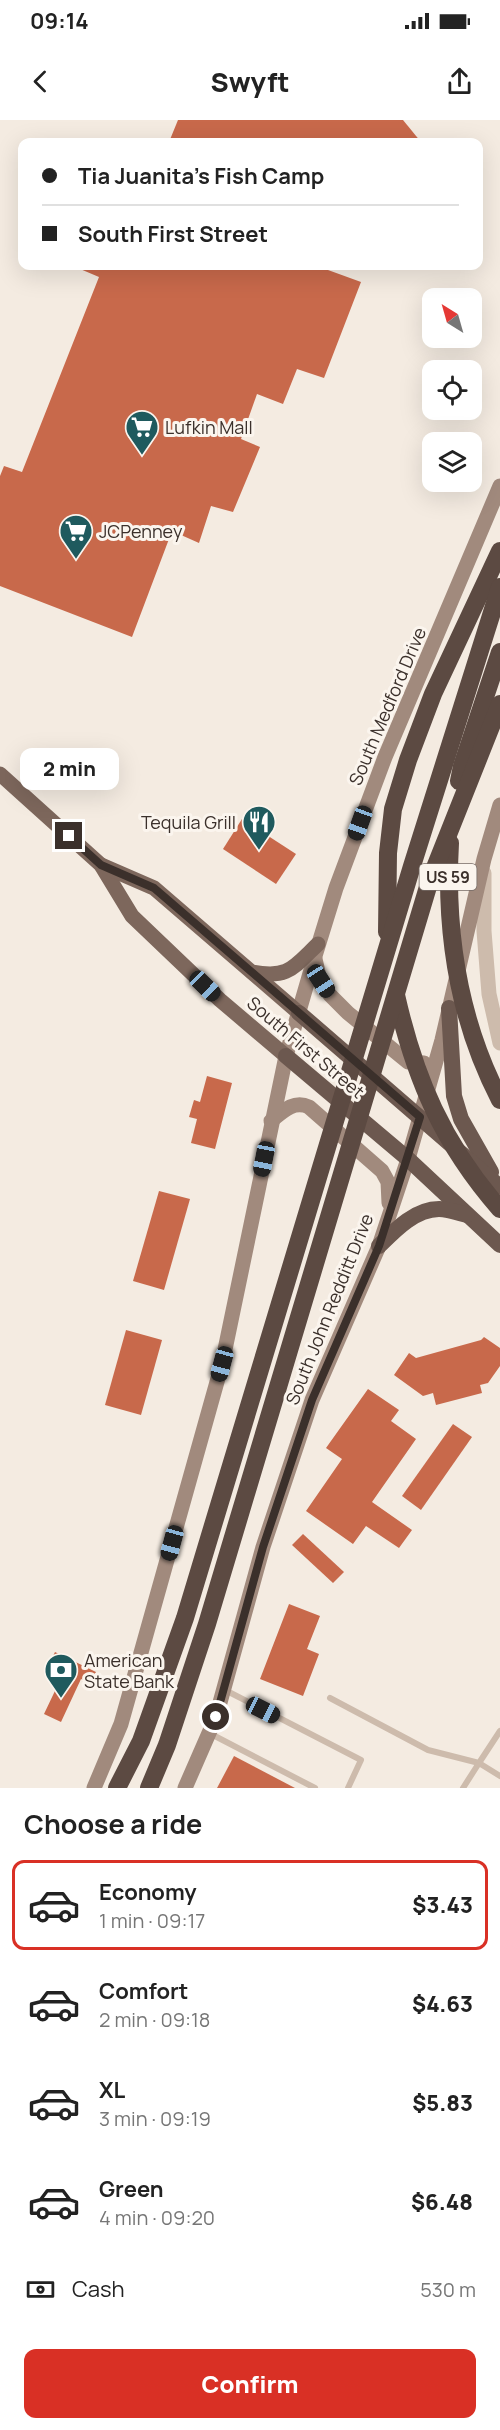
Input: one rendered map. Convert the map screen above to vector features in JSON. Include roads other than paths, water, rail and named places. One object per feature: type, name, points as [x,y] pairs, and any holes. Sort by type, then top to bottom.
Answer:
[{"type":"highway","points":[[500,551],[433,694],[408,760],[393,809],[388,853],[386,911],[392,978],[419,1079],[448,1139],[481,1187],[500,1209]]},
{"type":"highway","points":[[117,1788],[141,1741],[184,1618],[408,877],[500,587]]},
{"type":"highway","name":"US 59","points":[[500,652],[462,766],[451,822],[448,887],[452,944],[465,1007],[474,1042],[500,1100]]},
{"type":"highway","points":[[149,1788],[167,1745],[207,1624],[430,880],[500,704]]},
{"type":"highway","points":[[449,1008],[454,1096],[461,1119],[482,1159],[500,1186]]},
{"type":"highway","name":"South First Street","points":[[299,1013],[500,1186]]},
{"type":"highway","name":"South First Street","points":[[286,1056],[408,1159],[500,1245]]},
{"type":"highway","points":[[379,1246],[401,1225],[427,1211],[440,1209],[470,1216]]},
{"type":"main road","name":"South Medford Drive","points":[[299,1013],[336,888],[385,757],[500,486]]},
{"type":"main road","name":"South First Street","points":[[0,774],[101,865],[132,916],[220,1000],[286,1056]]},
{"type":"main road","points":[[420,1117],[449,1008],[484,859],[500,805]]},
{"type":"main road","name":"South First Street","points":[[101,865],[154,888],[299,1013]]},
{"type":"main road","points":[[248,971],[277,976],[316,950],[321,981],[330,995],[348,1013],[408,1062],[435,1063]]},
{"type":"main road","points":[[94,1788],[121,1724],[222,1364],[271,1120],[299,1013]]},
{"type":"main road","points":[[271,1120],[291,1106],[302,1103],[318,1114],[382,1171],[388,1182],[390,1209]]},
{"type":"main road","name":"South John Redditt Drive","points":[[185,1788],[209,1733],[224,1689],[263,1547],[312,1400],[379,1246],[420,1117]]},
{"type":"street","points":[[484,859],[484,931],[489,994],[500,1042]]},
{"type":"lane","points":[[224,1689],[361,1761],[348,1788]]},
{"type":"lane","points":[[330,1698],[428,1750],[479,1763],[500,1776]]},
{"type":"lane","points":[[463,1788],[500,1731]]},
{"type":"lane","points":[[209,1733],[315,1788]]},
{"type":"place","name":"Lufkin Mall","points":[[142,456]]},
{"type":"place","name":"JCPenney","points":[[76,560]]},
{"type":"place","name":"Tequila Grill","points":[[259,851]]},
{"type":"place","name":"American State Bank","points":[[61,1699]]}]
